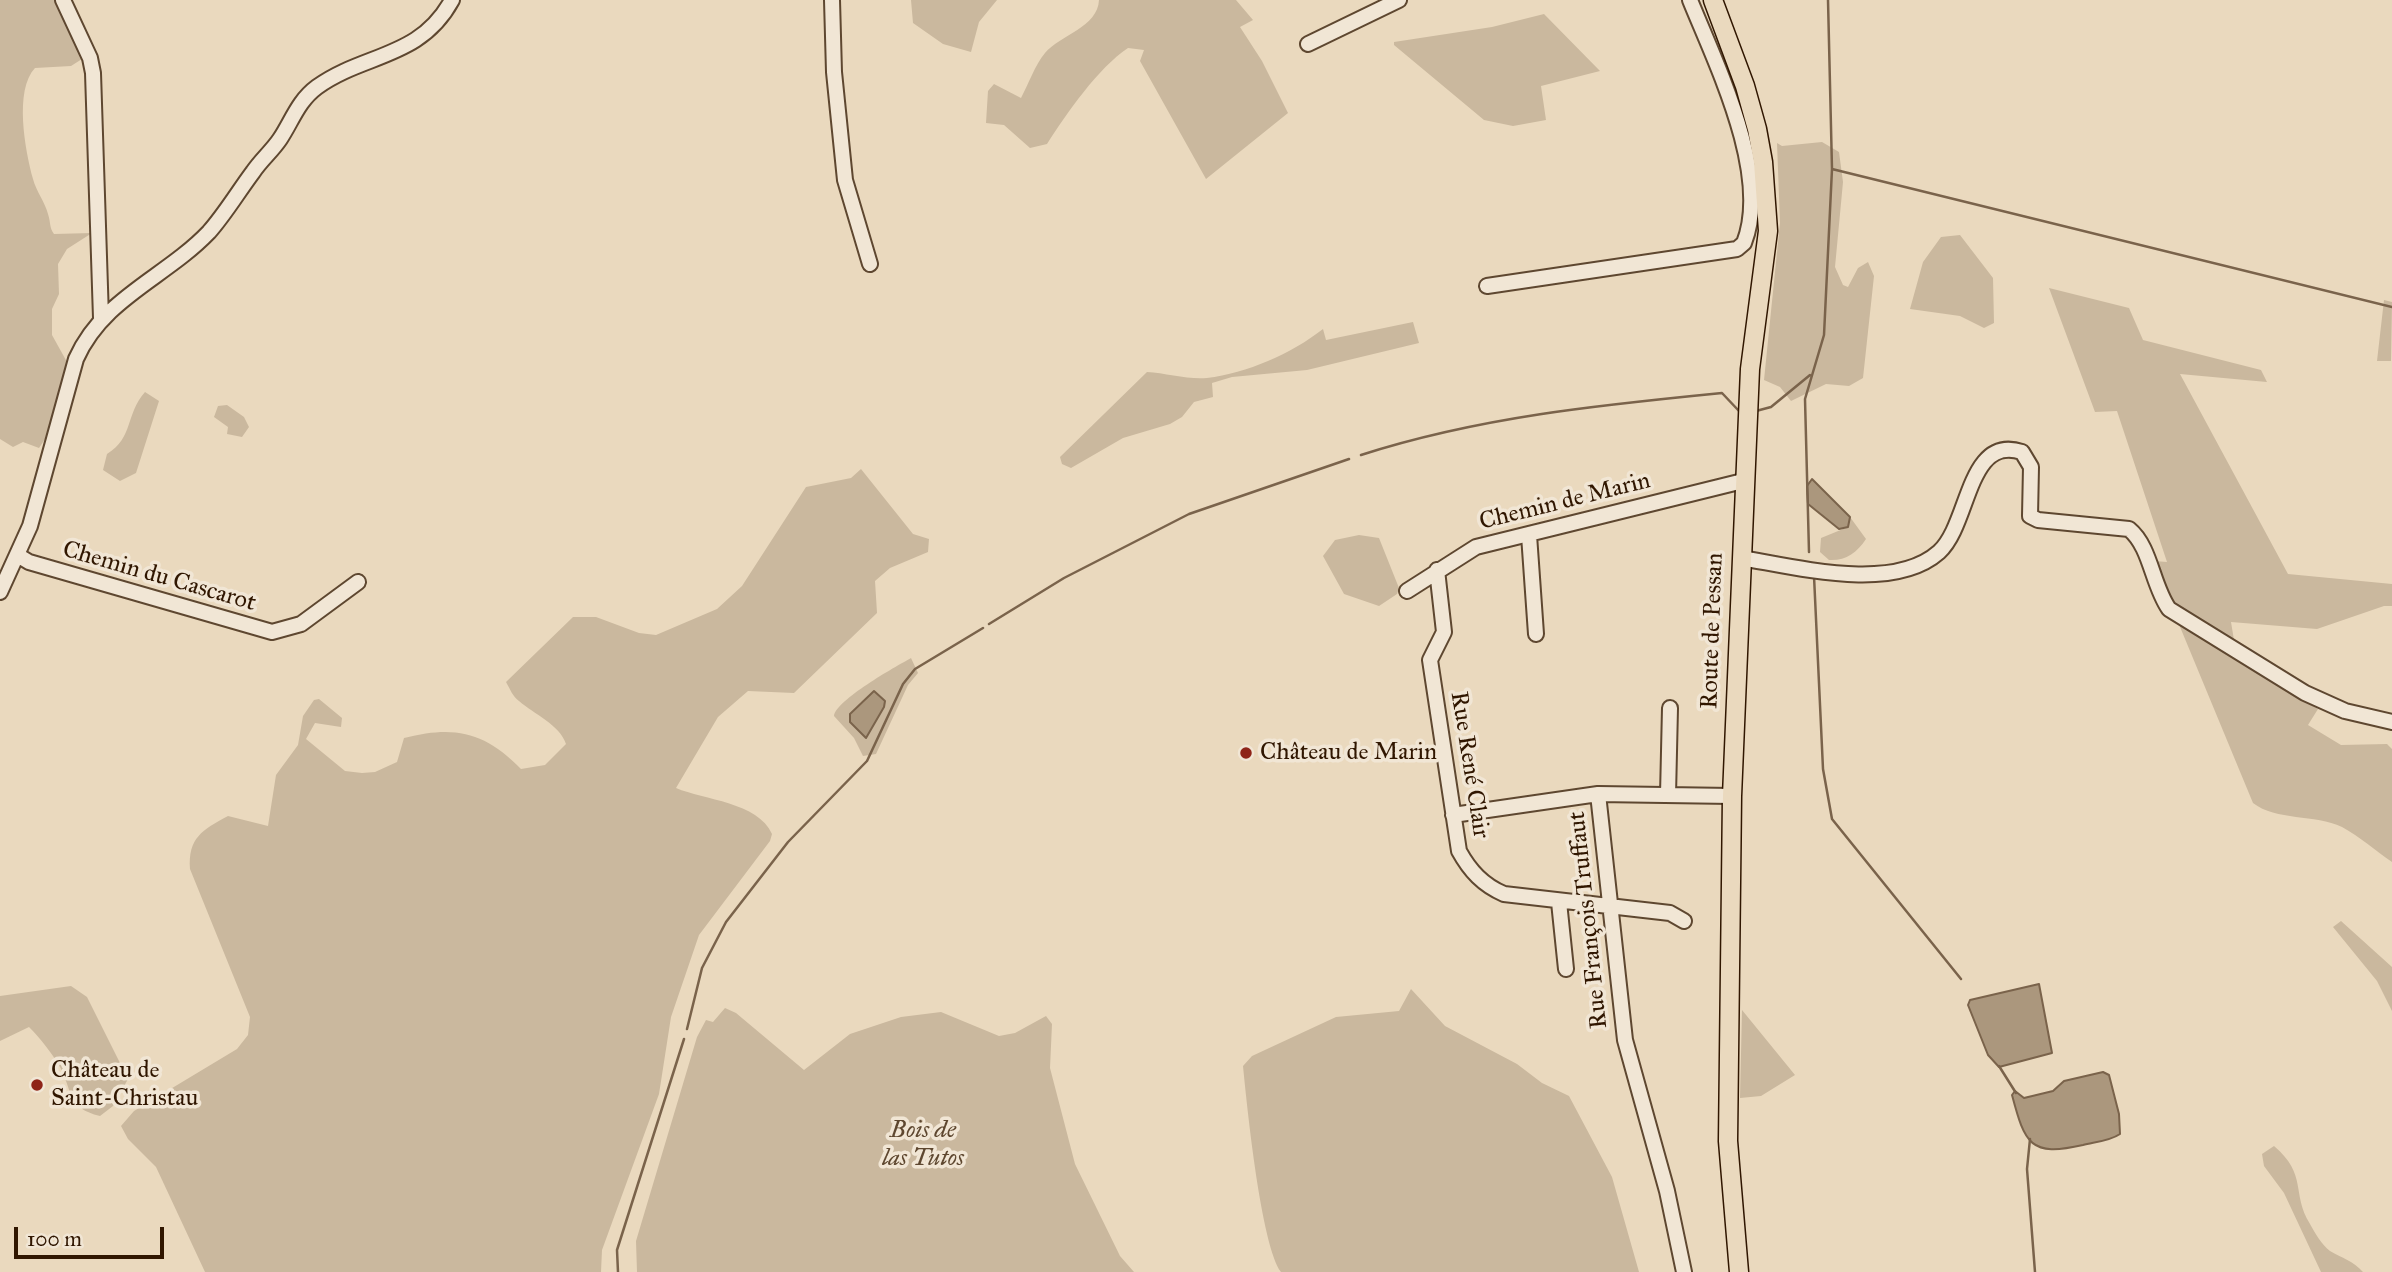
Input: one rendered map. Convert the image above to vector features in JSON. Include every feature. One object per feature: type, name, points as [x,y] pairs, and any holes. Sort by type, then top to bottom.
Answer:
[{"type":"main road","name":"Route de Pessan","points":[[1713,0],[1745,86],[1757,129],[1767,197],[1768,231],[1750,369],[1743,481],[1732,796],[1728,1141],[1738,1272]]},
{"type":"street","points":[[63,0],[90,58],[93,73],[101,318]]},
{"type":"street","points":[[0,592],[19,556],[30,526],[76,359],[85,339],[101,318],[210,231],[279,140],[302,101],[317,88],[418,39],[435,24],[452,0]]},
{"type":"street","points":[[832,0],[834,72],[845,180],[870,264]]},
{"type":"street","points":[[1308,44],[1399,0]]},
{"type":"street","points":[[1487,286],[1737,249],[1744,243],[1752,202],[1748,171],[1722,79],[1690,0]]},
{"type":"street","points":[[1741,558],[1818,570],[1880,574],[1923,563],[1948,543],[1982,462],[2003,448],[2014,449],[2022,452],[2031,467],[2030,516],[2038,520],[2129,529],[2138,536],[2161,598],[2169,609],[2305,693],[2345,711],[2392,722]]},
{"type":"street","name":"Chemin de Marin","points":[[1407,592],[1476,547],[1743,481]]},
{"type":"street","points":[[1529,535],[1536,635]]},
{"type":"street","name":"Chemin du Cascarot","points":[[19,556],[29,562],[214,618],[272,632],[301,624],[358,582]]},
{"type":"street","name":"Rue René Clair","points":[[1437,570],[1444,632],[1430,660],[1458,851],[1476,876],[1504,894],[1670,913],[1684,921]]},
{"type":"street","points":[[1668,796],[1670,708]]},
{"type":"street","points":[[1453,815],[1598,794],[1732,796]]},
{"type":"street","name":"Rue François Truffaut","points":[[1598,794],[1625,1041],[1667,1191],[1684,1272]]},
{"type":"street","points":[[1559,902],[1566,969]]},
{"type":"green space","points":[[0,0],[59,0],[82,59],[71,66],[35,68],[29,78],[23,105],[30,167],[34,183],[47,210],[52,232],[92,233],[67,249],[58,264],[59,294],[52,309],[52,335],[67,362],[45,439],[39,448],[23,442],[13,447],[0,439]]},
{"type":"green space","points":[[911,0],[997,0],[979,22],[971,52],[943,44],[913,23]]},
{"type":"green space","points":[[1099,0],[1236,0],[1253,20],[1240,27],[1262,61],[1288,113],[1206,179],[1140,61],[1144,50],[1128,48],[1094,79],[1047,144],[1030,148],[1004,125],[986,123],[988,91],[994,84],[1021,98],[1045,53],[1085,24],[1097,9]]},
{"type":"green space","points":[[1544,14],[1600,71],[1541,86],[1546,120],[1513,126],[1484,120],[1394,45],[1394,42],[1492,27]]},
{"type":"green space","points":[[1822,142],[1839,152],[1843,182],[1835,267],[1843,285],[1848,287],[1858,268],[1868,262],[1874,276],[1863,378],[1849,386],[1826,384],[1791,401],[1780,387],[1764,380],[1780,223],[1777,143],[1782,146]]},
{"type":"green space","points":[[1960,235],[1993,278],[1994,323],[1984,328],[1960,316],[1910,309],[1923,262],[1941,237]]},
{"type":"green space","points":[[2049,288],[2129,308],[2143,340],[2261,370],[2267,382],[2180,374],[2288,574],[2392,584],[2392,606],[2384,606],[2317,629],[2231,622],[2235,646],[2177,608],[2168,598],[2154,561],[2167,562],[2117,411],[2095,412]]},
{"type":"green space","points":[[2384,300],[2392,302],[2391,361],[2377,361]]},
{"type":"green space","points":[[1413,322],[1419,343],[1307,370],[1232,377],[1212,383],[1213,397],[1194,402],[1182,417],[1170,424],[1123,438],[1071,468],[1062,464],[1060,457],[1147,372],[1207,378],[1238,372],[1268,361],[1323,329],[1326,340]]},
{"type":"green space","points":[[145,392],[159,401],[136,473],[120,481],[103,470],[107,454],[122,440],[134,409]]},
{"type":"green space","points":[[227,405],[244,417],[249,427],[242,437],[227,434],[228,427],[214,417],[218,406]]},
{"type":"green space","points":[[861,469],[913,534],[929,539],[928,552],[890,568],[875,581],[877,613],[794,693],[748,691],[718,717],[676,788],[743,809],[765,823],[772,834],[770,841],[699,935],[671,1017],[659,1094],[602,1250],[601,1272],[205,1272],[156,1167],[128,1139],[121,1126],[134,1111],[237,1049],[248,1035],[250,1017],[190,869],[191,850],[198,836],[228,816],[268,826],[276,775],[298,745],[303,716],[314,700],[319,699],[342,718],[341,727],[315,723],[306,739],[345,771],[375,772],[397,762],[404,738],[439,732],[454,732],[482,740],[495,747],[521,769],[545,765],[566,744],[563,737],[552,725],[517,699],[506,682],[573,617],[596,617],[639,633],[656,635],[717,609],[742,586],[806,487],[851,478]]},
{"type":"green space","points":[[1850,517],[1866,539],[1850,555],[1829,560],[1820,552],[1821,538],[1848,527]]},
{"type":"green space","points":[[1359,535],[1379,538],[1399,588],[1397,594],[1379,606],[1344,594],[1323,556],[1335,540]]},
{"type":"green space","points":[[2178,622],[2318,709],[2308,725],[2341,745],[2387,744],[2392,749],[2392,862],[2342,827],[2320,820],[2273,813],[2253,803]]},
{"type":"green space","points":[[911,658],[918,673],[908,685],[876,754],[863,756],[854,738],[834,716],[837,709],[867,684]]},
{"type":"green space","points":[[2341,921],[2392,967],[2392,1011],[2377,981],[2333,927]]},
{"type":"green space","points":[[71,986],[87,997],[128,1079],[113,1106],[100,1116],[89,1113],[76,1104],[60,1067],[29,1027],[0,1041],[0,996]]},
{"type":"green space","points":[[1411,989],[1445,1026],[1517,1064],[1542,1083],[1569,1096],[1612,1177],[1639,1272],[1281,1272],[1267,1234],[1261,1206],[1243,1066],[1252,1056],[1336,1017],[1399,1011]]},
{"type":"green space","name":"Bois de las Tutos","points":[[725,1008],[736,1013],[804,1070],[850,1034],[901,1017],[941,1012],[999,1036],[1015,1033],[1046,1016],[1052,1024],[1050,1068],[1075,1164],[1120,1256],[1134,1272],[637,1272],[636,1241],[697,1037],[706,1020],[713,1022]]},
{"type":"green space","points":[[1742,1010],[1795,1075],[1761,1096],[1740,1098]]},
{"type":"green space","points":[[2274,1146],[2291,1166],[2304,1213],[2319,1239],[2330,1251],[2363,1272],[2321,1272],[2284,1193],[2264,1166],[2262,1154]]},
{"type":"shaded area","points":[[1812,479],[1850,517],[1848,527],[1839,529],[1808,504],[1807,486]]},
{"type":"shaded area","points":[[874,691],[885,701],[884,707],[866,738],[850,722],[850,714]]},
{"type":"shaded area","points":[[2039,984],[2052,1053],[1999,1067],[1988,1055],[1968,1005],[1970,1000]]},
{"type":"shaded area","points":[[2103,1072],[2109,1075],[2119,1114],[2120,1134],[2107,1140],[2065,1148],[2051,1149],[2032,1143],[2021,1125],[2012,1095],[2015,1091],[2024,1098],[2053,1091],[2064,1081]]},
{"type":"waterway","points":[[1809,552],[1805,399],[1824,335],[1832,169],[1828,0]]},
{"type":"waterway","points":[[1832,169],[2392,307]]},
{"type":"waterway","points":[[1756,411],[1771,407],[1810,375]]},
{"type":"waterway","points":[[1361,455],[1405,442],[1495,422],[1631,402],[1722,393],[1739,411]]},
{"type":"waterway","points":[[989,624],[1064,578],[1189,514],[1349,459]]},
{"type":"waterway","points":[[1814,576],[1823,769],[1832,819],[1961,979]]},
{"type":"waterway","points":[[687,1029],[702,968],[726,922],[788,842],[867,761],[903,684],[915,669],[983,628]]},
{"type":"waterway","points":[[618,1272],[617,1250],[684,1039]]},
{"type":"waterway","points":[[1999,1066],[2016,1093]]},
{"type":"waterway","points":[[2030,1139],[2027,1169],[2035,1272]]},
{"type":"place","name":"Château de Marin","points":[[1246,753]]},
{"type":"place","name":"Château de Saint-Christau","points":[[37,1085]]}]
